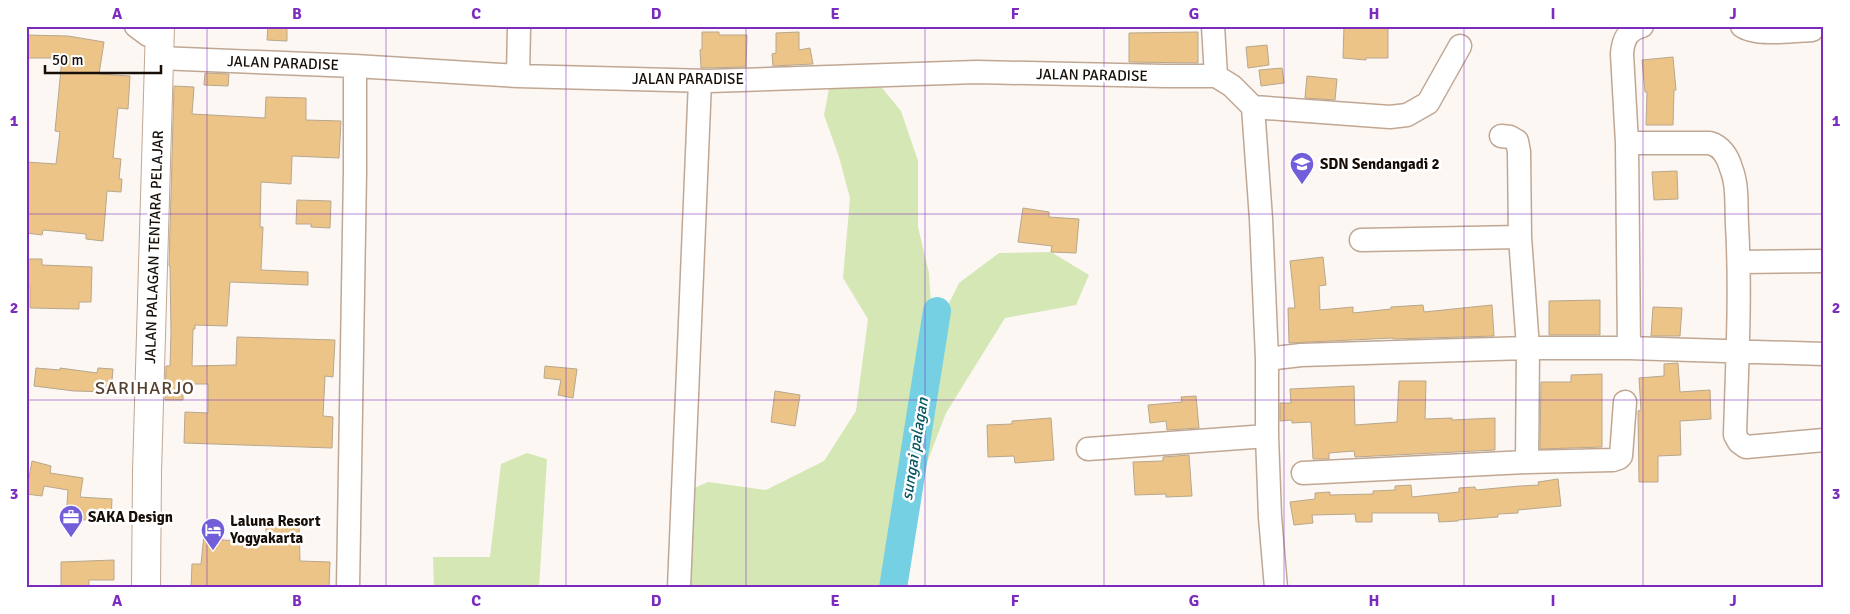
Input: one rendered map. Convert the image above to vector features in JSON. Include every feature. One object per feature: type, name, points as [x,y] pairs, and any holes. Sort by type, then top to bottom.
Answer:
[{"type":"main road","name":"JALAN PALAGAN TENTARA PELAJAR","points":[[146,588],[153,37]]},
{"type":"street","points":[[518,76],[519,26]]},
{"type":"street","points":[[1213,26],[1216,76],[1232,86],[1253,107],[1390,117],[1407,115],[1428,103],[1460,46]]},
{"type":"street","points":[[1629,348],[1626,143],[1622,54],[1623,43],[1629,31],[1642,26]]},
{"type":"street","points":[[1742,26],[1753,30],[1782,32],[1812,30]]},
{"type":"street","name":"JALAN PARADISE","points":[[153,37],[355,66],[518,76],[700,81],[976,72],[1216,76]]},
{"type":"street","points":[[348,588],[355,192],[355,66]]},
{"type":"street","points":[[679,588],[700,81]]},
{"type":"street","points":[[1253,107],[1261,219],[1267,359],[1266,436],[1276,588]]},
{"type":"street","points":[[1501,136],[1510,137],[1517,141],[1519,152],[1520,237],[1528,348],[1527,462]]},
{"type":"street","points":[[1626,143],[1710,143],[1716,145],[1722,151],[1732,168],[1735,186],[1740,262],[1735,435],[1739,442],[1746,447],[1824,440]]},
{"type":"street","points":[[1361,240],[1520,237]]},
{"type":"street","points":[[1740,262],[1824,261]]},
{"type":"street","points":[[1267,359],[1301,355],[1528,348],[1737,350],[1824,354]]},
{"type":"street","points":[[1303,473],[1527,462],[1613,460],[1621,456],[1625,402]]},
{"type":"street","points":[[1088,449],[1266,436]]},
{"type":"green space","points":[[831,78],[882,88],[901,111],[918,161],[918,227],[929,273],[933,336],[959,283],[999,253],[1051,252],[1089,275],[1076,305],[1005,318],[946,413],[879,588],[684,588],[687,491],[708,482],[766,490],[824,461],[856,411],[868,319],[843,278],[850,198],[839,157],[824,115]]},
{"type":"green space","points":[[527,453],[547,459],[539,588],[434,588],[433,557],[490,557],[501,464]]},
{"type":"building","points":[[268,26],[287,26],[287,41],[267,40]]},
{"type":"building","points":[[1344,26],[1388,26],[1388,58],[1366,58],[1366,60],[1343,58]]},
{"type":"building","points":[[702,32],[719,32],[719,35],[747,35],[746,67],[701,68]]},
{"type":"building","points":[[799,32],[799,50],[810,48],[813,64],[773,66],[772,54],[776,53],[776,33]]},
{"type":"building","points":[[1198,32],[1198,63],[1129,62],[1129,33]]},
{"type":"building","points":[[26,35],[68,36],[104,42],[99,74],[130,76],[128,109],[118,108],[113,158],[121,159],[119,179],[122,179],[121,192],[107,191],[103,241],[86,239],[86,234],[43,230],[42,235],[26,233],[26,162],[56,164],[60,132],[55,131],[62,58],[26,58]]},
{"type":"building","points":[[1267,45],[1269,65],[1248,68],[1246,47]]},
{"type":"building","points":[[1673,57],[1676,90],[1674,90],[1673,125],[1646,125],[1647,92],[1645,92],[1642,60]]},
{"type":"building","points":[[1282,68],[1284,83],[1261,86],[1259,70]]},
{"type":"building","points":[[205,73],[229,74],[228,86],[204,85]]},
{"type":"building","points":[[1307,76],[1337,79],[1335,100],[1305,98]]},
{"type":"building","points":[[174,86],[194,87],[192,114],[265,118],[266,97],[306,98],[306,120],[341,121],[339,158],[292,156],[291,184],[261,182],[260,227],[263,227],[261,270],[308,272],[308,285],[230,282],[227,326],[195,325],[195,329],[193,329],[192,366],[236,365],[237,337],[335,340],[333,377],[325,376],[323,416],[333,417],[332,448],[184,443],[185,412],[208,413],[208,384],[183,384],[183,400],[165,400],[166,366],[170,366],[171,332],[169,266]]},
{"type":"building","points":[[1677,171],[1678,199],[1654,200],[1652,172]]},
{"type":"building","points":[[297,200],[331,201],[330,228],[311,227],[311,224],[296,224]]},
{"type":"building","points":[[1023,208],[1049,212],[1049,217],[1079,219],[1076,253],[1051,252],[1052,246],[1018,242]]},
{"type":"building","points":[[1323,257],[1326,285],[1319,286],[1320,310],[1353,307],[1353,313],[1391,309],[1391,307],[1423,305],[1424,312],[1492,305],[1494,336],[1289,343],[1288,308],[1295,308],[1290,261]]},
{"type":"building","points":[[26,259],[42,259],[42,265],[92,267],[91,302],[79,302],[79,309],[30,308],[30,286],[26,286]]},
{"type":"building","points":[[1600,300],[1600,335],[1549,335],[1549,301]]},
{"type":"building","points":[[1653,307],[1682,308],[1680,336],[1651,336]]},
{"type":"building","points":[[1678,363],[1680,392],[1710,390],[1711,419],[1680,421],[1681,455],[1658,456],[1658,482],[1639,482],[1638,411],[1641,410],[1639,378],[1664,376],[1664,364]]},
{"type":"building","points":[[545,366],[577,369],[573,398],[558,395],[561,380],[544,378]]},
{"type":"building","points":[[36,368],[60,370],[60,368],[97,373],[98,368],[113,369],[111,392],[74,391],[34,386]]},
{"type":"building","points":[[1602,374],[1602,447],[1540,449],[1541,382],[1571,382],[1571,375]]},
{"type":"building","points":[[1399,381],[1426,381],[1425,419],[1495,418],[1495,450],[1355,457],[1354,451],[1329,453],[1329,459],[1313,459],[1311,422],[1292,423],[1292,420],[1280,421],[1280,403],[1291,403],[1290,389],[1354,386],[1355,425],[1397,422]]},
{"type":"building","points":[[775,391],[800,395],[795,426],[771,422]]},
{"type":"building","points":[[1196,396],[1199,428],[1167,430],[1166,421],[1150,423],[1148,405],[1182,402],[1181,397]]},
{"type":"building","points":[[1051,418],[1054,460],[1015,463],[1014,456],[988,457],[987,425],[1012,424],[1012,421]]},
{"type":"building","points":[[1189,455],[1192,496],[1166,497],[1166,494],[1135,495],[1133,462],[1163,461],[1163,457]]},
{"type":"building","points":[[32,461],[51,466],[50,473],[83,478],[80,497],[112,499],[111,521],[66,519],[68,490],[44,486],[42,496],[26,494]]},
{"type":"building","points":[[1558,479],[1561,506],[1518,510],[1518,513],[1498,514],[1498,517],[1458,521],[1439,522],[1438,513],[1372,513],[1372,522],[1356,522],[1355,514],[1312,515],[1313,523],[1294,525],[1290,502],[1315,499],[1315,493],[1330,492],[1330,495],[1373,494],[1373,491],[1395,490],[1395,486],[1411,485],[1412,497],[1459,492],[1459,488],[1475,487],[1476,490],[1539,485],[1538,482]]},
{"type":"building","points":[[205,525],[224,527],[222,540],[266,542],[266,525],[299,525],[300,561],[330,562],[329,588],[191,588],[192,564],[201,564]]},
{"type":"building","points":[[114,560],[114,580],[89,580],[89,588],[61,588],[61,562]]},
{"type":"waterway","name":"sungai palagan","points":[[893,588],[937,311]]},
{"type":"place","name":"SDN Sendangadi 2","points":[[1302,185]]},
{"type":"place","name":"SAKA Design","points":[[71,538]]},
{"type":"place","name":"Laluna Resort Yogyakarta","points":[[213,551]]},
{"type":"district","name":"SARIHARJO","points":[[145,388]]}]
